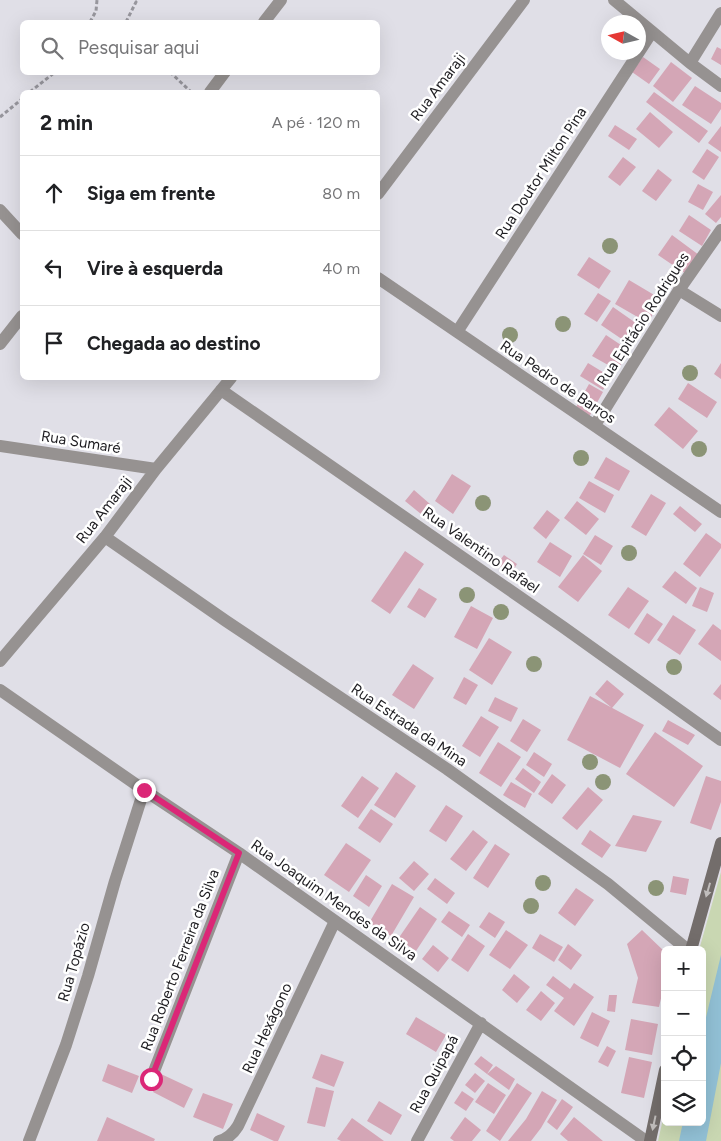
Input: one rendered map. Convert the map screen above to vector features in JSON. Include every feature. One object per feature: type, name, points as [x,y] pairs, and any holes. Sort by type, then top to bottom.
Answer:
[{"type":"main road","points":[[690,946],[721,843]]},
{"type":"main road","points":[[650,1141],[663,1081]]},
{"type":"street","points":[[266,20],[281,0]]},
{"type":"street","name":"Rua Amaraji","points":[[380,191],[524,0]]},
{"type":"street","points":[[614,0],[721,86]]},
{"type":"street","points":[[690,63],[721,13]]},
{"type":"street","name":"Rua Doutor Milton Pina","points":[[457,332],[652,32]]},
{"type":"street","points":[[212,90],[223,75]]},
{"type":"street","points":[[0,210],[20,232]]},
{"type":"street","name":"Rua Epitácio Rodrigues","points":[[594,425],[679,290],[721,230]]},
{"type":"street","name":"Rua Pedro de Barros","points":[[380,279],[721,512]]},
{"type":"street","points":[[679,290],[721,316]]},
{"type":"street","points":[[0,344],[20,319]]},
{"type":"street","name":"Rua Amaraji","points":[[0,661],[105,537],[156,470],[229,380]]},
{"type":"street","name":"Rua Valentino Rafael","points":[[221,390],[555,621],[721,740]]},
{"type":"street","name":"Rua Sumaré","points":[[0,446],[156,470]]},
{"type":"street","name":"Rua Estrada da Mina","points":[[105,537],[226,621],[447,769],[608,884],[684,946]]},
{"type":"street","name":"Rua Joaquim Mendes da Silva","points":[[0,690],[239,853],[646,1141]]},
{"type":"street","name":"Rua Topázio","points":[[30,1141],[66,1045],[144,790]]},
{"type":"street","name":"Rua Roberto Ferreira da Silva","points":[[151,1079],[239,853]]},
{"type":"street","name":"Rua Hexágono","points":[[219,1141],[233,1134],[238,1126],[335,921]]},
{"type":"street","name":"Rua Quipapá","points":[[417,1141],[481,1023]]},
{"type":"path","points":[[91,20],[96,11],[97,0]]},
{"type":"path","points":[[127,20],[136,2],[133,0]]},
{"type":"path","points":[[32,90],[51,75]]},
{"type":"path","points":[[173,75],[189,90]]},
{"type":"path","points":[[0,117],[20,101]]},
{"type":"green space","points":[[721,872],[721,1141],[658,1141],[661,1126],[706,1126],[706,946],[700,946]]},
{"type":"water","points":[[721,955],[721,1063],[706,1141],[679,1141],[682,1126],[706,1126],[706,1017]]},
{"type":"building","points":[[717,47],[721,49],[721,65],[711,59]]},
{"type":"building","points":[[646,59],[660,69],[649,84],[632,72],[641,60]]},
{"type":"building","points":[[671,62],[692,78],[673,102],[653,86]]},
{"type":"building","points":[[695,86],[721,103],[721,109],[711,124],[682,105]]},
{"type":"building","points":[[654,92],[708,131],[699,143],[646,102]]},
{"type":"building","points":[[650,112],[673,132],[659,148],[636,129]]},
{"type":"building","points":[[615,125],[637,139],[629,150],[608,136]]},
{"type":"building","points":[[721,126],[721,152],[708,143]]},
{"type":"building","points":[[707,149],[719,157],[704,180],[692,172]]},
{"type":"building","points":[[623,157],[636,167],[620,186],[608,177]]},
{"type":"building","points":[[658,169],[672,180],[656,201],[642,191]]},
{"type":"building","points":[[698,184],[713,192],[703,210],[688,202]]},
{"type":"building","points":[[721,195],[721,217],[716,223],[705,214]]},
{"type":"building","points":[[689,215],[711,230],[702,246],[679,231]]},
{"type":"building","points":[[672,235],[699,255],[686,274],[658,255]]},
{"type":"building","points":[[589,257],[611,271],[599,289],[577,275]]},
{"type":"building","points":[[629,280],[661,299],[648,323],[615,304]]},
{"type":"building","points":[[598,293],[611,301],[597,322],[584,314]]},
{"type":"building","points":[[613,307],[643,328],[632,346],[601,325]]},
{"type":"building","points":[[606,335],[630,351],[617,370],[592,356]]},
{"type":"building","points":[[588,363],[611,377],[603,390],[580,376]]},
{"type":"building","points":[[721,363],[721,379],[714,374]]},
{"type":"building","points":[[688,383],[717,402],[707,418],[678,399]]},
{"type":"building","points":[[589,384],[603,392],[589,417],[575,409]]},
{"type":"building","points":[[669,407],[698,431],[683,449],[654,425]]},
{"type":"building","points":[[606,457],[630,471],[619,491],[594,478]]},
{"type":"building","points":[[452,474],[471,486],[453,514],[435,501]]},
{"type":"building","points":[[589,481],[614,495],[605,513],[579,498]]},
{"type":"building","points":[[414,490],[430,504],[421,514],[405,501]]},
{"type":"building","points":[[651,494],[666,503],[646,536],[631,527]]},
{"type":"building","points":[[577,501],[599,519],[586,535],[564,518]]},
{"type":"building","points":[[680,506],[702,524],[695,532],[673,514]]},
{"type":"building","points":[[547,510],[560,520],[546,539],[533,528]]},
{"type":"building","points":[[706,533],[721,544],[721,548],[700,577],[683,564]]},
{"type":"building","points":[[595,535],[613,546],[601,565],[583,554]]},
{"type":"building","points":[[550,542],[572,556],[560,577],[537,562]]},
{"type":"building","points":[[405,551],[424,564],[390,614],[371,601]]},
{"type":"building","points":[[504,555],[517,564],[511,574],[497,564]]},
{"type":"building","points":[[583,555],[602,571],[578,602],[558,587]]},
{"type":"building","points":[[675,571],[697,588],[686,604],[662,587]]},
{"type":"building","points":[[628,587],[649,601],[629,629],[608,615]]},
{"type":"building","points":[[700,587],[714,593],[707,612],[692,606]]},
{"type":"building","points":[[419,588],[437,599],[425,618],[407,607]]},
{"type":"building","points":[[471,606],[493,618],[477,649],[454,637]]},
{"type":"building","points":[[647,613],[663,624],[649,644],[634,634]]},
{"type":"building","points":[[673,615],[696,630],[680,655],[657,640]]},
{"type":"building","points":[[713,624],[721,630],[721,661],[698,644]]},
{"type":"building","points":[[489,638],[512,652],[492,685],[469,670]]},
{"type":"building","points":[[413,664],[434,678],[414,709],[392,695]]},
{"type":"building","points":[[464,677],[478,685],[466,705],[453,698]]},
{"type":"building","points":[[607,680],[624,694],[612,708],[595,694]]},
{"type":"building","points":[[721,684],[721,700],[713,694]]},
{"type":"building","points":[[590,696],[644,725],[620,768],[567,740]]},
{"type":"building","points":[[495,697],[518,708],[511,722],[488,711]]},
{"type":"building","points":[[481,716],[499,727],[480,757],[462,746]]},
{"type":"building","points":[[523,719],[541,730],[527,752],[510,741]]},
{"type":"building","points":[[668,720],[695,735],[688,745],[662,731]]},
{"type":"building","points":[[655,732],[703,766],[674,807],[626,774]]},
{"type":"building","points":[[498,742],[521,757],[501,787],[479,773]]},
{"type":"building","points":[[534,752],[552,764],[544,777],[526,765]]},
{"type":"building","points":[[523,768],[541,782],[534,793],[515,779]]},
{"type":"building","points":[[396,772],[416,786],[395,818],[374,805]]},
{"type":"building","points":[[552,774],[566,785],[552,804],[538,794]]},
{"type":"building","points":[[362,776],[379,788],[358,818],[341,806]]},
{"type":"building","points":[[706,776],[721,781],[721,802],[711,830],[690,823]]},
{"type":"building","points":[[511,782],[532,794],[525,808],[503,795]]},
{"type":"building","points":[[588,787],[603,800],[577,830],[562,818]]},
{"type":"building","points":[[446,805],[463,816],[446,842],[429,831]]},
{"type":"building","points":[[371,809],[393,824],[380,843],[358,828]]},
{"type":"building","points":[[633,815],[662,821],[646,852],[615,846]]},
{"type":"building","points":[[473,830],[488,842],[466,871],[450,859]]},
{"type":"building","points":[[590,830],[611,845],[602,858],[581,844]]},
{"type":"building","points":[[346,843],[371,860],[349,892],[324,875]]},
{"type":"building","points":[[495,844],[510,854],[488,888],[473,878]]},
{"type":"building","points":[[414,861],[429,874],[414,891],[399,878]]},
{"type":"building","points":[[366,875],[382,886],[369,907],[353,896]]},
{"type":"building","points":[[673,876],[689,879],[686,895],[670,892]]},
{"type":"building","points":[[435,878],[455,893],[447,904],[427,889]]},
{"type":"building","points":[[392,884],[414,897],[391,936],[369,923]]},
{"type":"building","points":[[576,888],[594,900],[575,926],[558,913]]},
{"type":"building","points":[[420,907],[437,919],[416,951],[398,939]]},
{"type":"building","points":[[449,911],[470,925],[462,937],[441,922]]},
{"type":"building","points":[[489,912],[505,922],[495,938],[479,927]]},
{"type":"building","points":[[506,930],[528,945],[510,969],[489,955]]},
{"type":"building","points":[[642,930],[661,948],[661,998],[659,1007],[632,1003],[638,978],[627,944]]},
{"type":"building","points":[[468,934],[485,946],[468,972],[451,960]]},
{"type":"building","points":[[540,934],[563,947],[554,962],[532,948]]},
{"type":"building","points":[[568,944],[582,955],[571,970],[558,960]]},
{"type":"building","points":[[433,945],[449,958],[438,972],[422,959]]},
{"type":"building","points":[[514,974],[530,987],[517,1003],[502,990]]},
{"type":"building","points":[[553,976],[570,989],[574,983],[594,997],[574,1026],[554,1011],[564,998],[546,985]]},
{"type":"building","points":[[541,991],[555,1003],[541,1021],[526,1010]]},
{"type":"building","points":[[609,995],[617,995],[615,1012],[607,1011]]},
{"type":"building","points":[[592,1012],[610,1021],[598,1047],[580,1038]]},
{"type":"building","points":[[416,1017],[446,1035],[436,1052],[406,1034]]},
{"type":"building","points":[[631,1019],[658,1024],[652,1055],[625,1050]]},
{"type":"building","points":[[607,1046],[616,1051],[608,1067],[598,1062]]},
{"type":"building","points":[[321,1054],[344,1062],[334,1087],[312,1078]]},
{"type":"building","points":[[481,1056],[493,1065],[487,1074],[474,1064]]},
{"type":"building","points":[[629,1057],[652,1062],[644,1098],[621,1093]]},
{"type":"building","points":[[108,1064],[139,1076],[132,1093],[102,1081]]},
{"type":"building","points":[[496,1066],[515,1079],[509,1090],[487,1074]]},
{"type":"building","points":[[475,1073],[485,1081],[475,1093],[465,1085]]},
{"type":"building","points":[[161,1074],[193,1089],[184,1108],[153,1092]]},
{"type":"building","points":[[488,1083],[506,1095],[494,1114],[475,1102]]},
{"type":"building","points":[[517,1083],[532,1093],[500,1141],[486,1131]]},
{"type":"building","points":[[316,1087],[334,1091],[325,1127],[307,1123]]},
{"type":"building","points":[[462,1091],[474,1099],[466,1111],[454,1103]]},
{"type":"building","points":[[542,1091],[557,1100],[541,1128],[531,1141],[508,1141],[526,1119]]},
{"type":"building","points":[[203,1093],[233,1104],[223,1129],[193,1117]]},
{"type":"building","points":[[562,1099],[573,1107],[557,1130],[547,1122]]},
{"type":"building","points":[[379,1101],[402,1115],[391,1135],[367,1121]]},
{"type":"building","points":[[257,1113],[285,1126],[278,1141],[250,1130]]},
{"type":"building","points":[[107,1117],[155,1139],[154,1141],[97,1141]]},
{"type":"building","points":[[465,1117],[481,1130],[472,1141],[454,1141],[450,1138]]},
{"type":"building","points":[[574,1117],[603,1141],[568,1141],[560,1134]]},
{"type":"building","points":[[352,1118],[384,1141],[341,1141],[337,1139]]},
{"type":"route","points":[[144,790],[239,853],[151,1079]]}]
